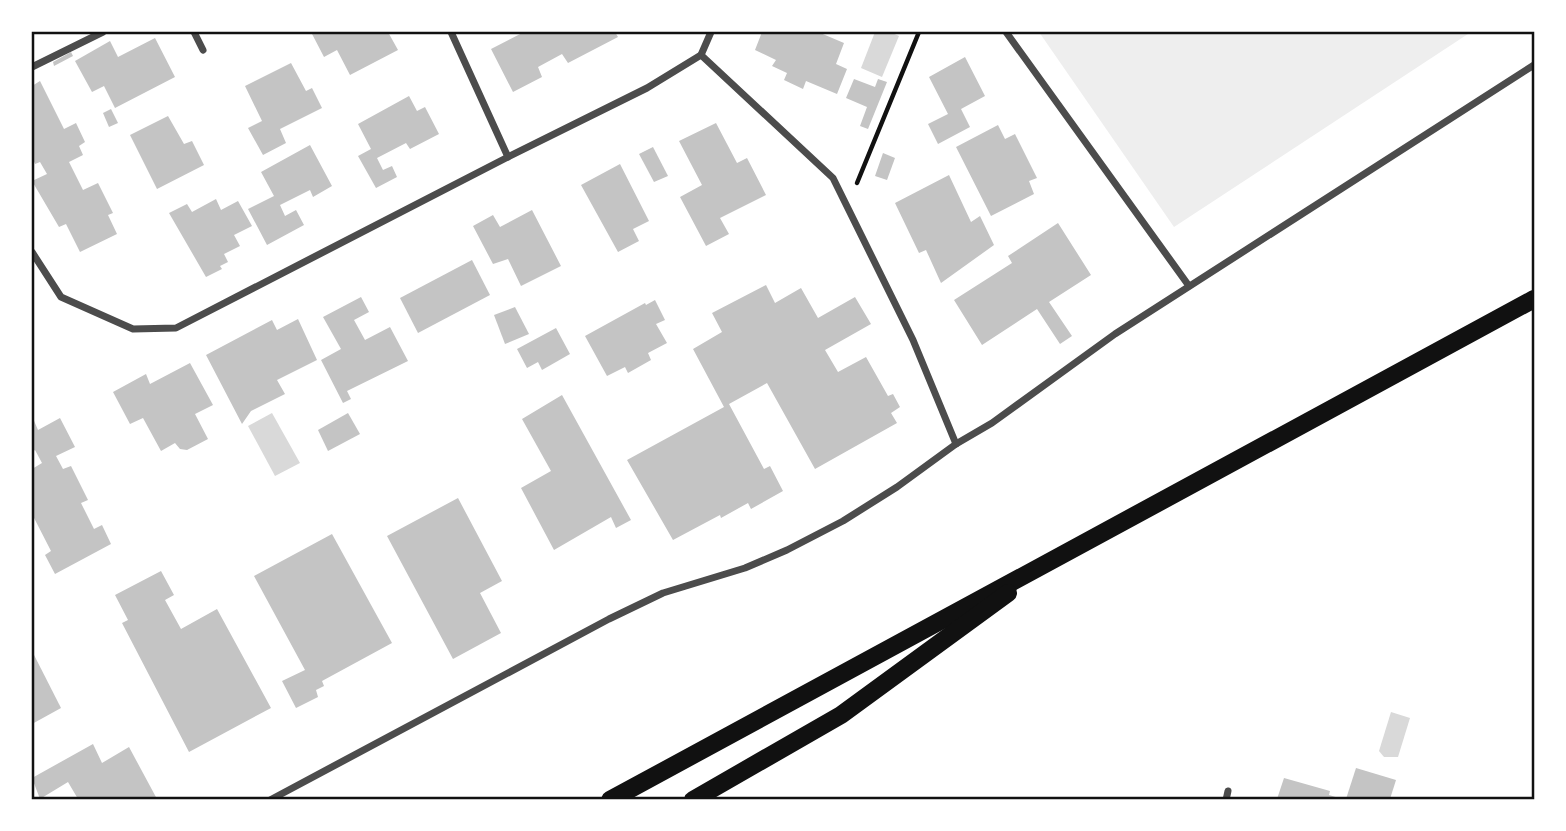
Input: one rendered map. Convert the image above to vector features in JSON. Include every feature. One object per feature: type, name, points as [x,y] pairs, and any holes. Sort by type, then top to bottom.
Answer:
[{"type":"main road","points":[[610,800],[1535,299]]},
{"type":"main road","points":[[693,800],[841,715],[1065,552]]},
{"type":"street","points":[[32,67],[103,32]]},
{"type":"street","points":[[194,32],[203,50]]},
{"type":"street","points":[[451,32],[508,157]]},
{"type":"street","points":[[32,252],[61,297],[133,329],[176,328],[646,88],[701,55],[711,32]]},
{"type":"street","points":[[1006,32],[1189,286]]},
{"type":"street","points":[[701,55],[833,178],[913,340],[956,444]]},
{"type":"street","points":[[270,800],[609,619],[663,593],[745,568],[843,521],[897,488],[956,444],[992,423],[1115,334],[1535,65]]},
{"type":"path","points":[[847,207],[919,32]]},
{"type":"shaded area","points":[[875,32],[890,32],[899,36],[882,77],[861,68]]},
{"type":"shaded area","points":[[1039,32],[1471,32],[1174,227]]},
{"type":"shaded area","points":[[272,413],[300,463],[275,476],[248,426]]},
{"type":"shaded area","points":[[1391,712],[1410,718],[1398,757],[1384,757],[1379,751]]},
{"type":"building","points":[[311,32],[388,32],[398,50],[350,75],[337,50],[324,57]]},
{"type":"building","points":[[524,32],[615,32],[618,37],[568,63],[562,54],[538,67],[542,77],[513,92],[491,49]]},
{"type":"building","points":[[762,32],[818,32],[844,43],[836,64],[847,69],[837,94],[806,81],[803,89],[784,80],[787,73],[772,66],[776,60],[755,50]]},
{"type":"building","points":[[155,38],[175,77],[115,108],[104,86],[92,92],[75,61],[110,41],[118,57]]},
{"type":"building","points":[[71,52],[73,56],[54,66],[53,62]]},
{"type":"building","points":[[965,57],[985,96],[961,109],[970,127],[938,144],[928,124],[948,114],[929,77]]},
{"type":"building","points":[[291,63],[306,91],[312,88],[322,108],[280,129],[286,143],[263,155],[248,128],[262,121],[245,86]]},
{"type":"building","points":[[854,79],[875,87],[878,79],[887,82],[868,129],[860,126],[867,107],[846,98]]},
{"type":"building","points":[[40,81],[64,129],[76,123],[85,142],[79,146],[83,155],[69,162],[83,190],[98,183],[113,213],[108,215],[117,234],[80,252],[66,224],[59,227],[32,181],[47,174],[40,162],[35,164],[32,157],[32,86]]},
{"type":"building","points":[[409,96],[417,111],[425,107],[439,134],[410,149],[406,143],[377,158],[383,170],[392,166],[397,177],[376,188],[358,156],[371,149],[358,124]]},
{"type":"building","points":[[111,109],[118,123],[109,127],[103,113]]},
{"type":"building","points":[[168,116],[184,144],[192,141],[204,165],[157,189],[130,135]]},
{"type":"building","points":[[716,123],[737,163],[747,158],[766,195],[720,218],[729,234],[706,246],[680,197],[702,185],[679,141]]},
{"type":"building","points":[[998,125],[1005,139],[1015,134],[1037,178],[1029,181],[1034,194],[991,216],[956,147]]},
{"type":"building","points":[[310,145],[332,186],[313,197],[310,190],[280,205],[285,216],[296,210],[304,225],[267,245],[248,209],[274,196],[261,172]]},
{"type":"building","points":[[653,147],[668,176],[654,182],[639,154]]},
{"type":"building","points":[[883,153],[895,158],[887,180],[875,176]]},
{"type":"building","points":[[620,164],[649,221],[633,229],[639,241],[618,252],[581,185]]},
{"type":"building","points":[[949,175],[971,222],[980,216],[994,245],[941,283],[926,250],[919,253],[895,203]]},
{"type":"building","points":[[216,199],[221,210],[238,201],[252,226],[234,235],[240,246],[224,254],[228,262],[220,266],[222,269],[206,277],[169,213],[187,204],[192,212]]},
{"type":"building","points":[[532,210],[561,266],[521,286],[508,259],[493,264],[473,226],[493,215],[500,227]]},
{"type":"building","points":[[1058,223],[1091,275],[1049,302],[1072,336],[1060,344],[1037,309],[982,345],[954,300],[1012,263],[1008,256]]},
{"type":"building","points":[[472,260],[490,295],[418,333],[400,298]]},
{"type":"building","points":[[766,285],[775,303],[801,288],[818,318],[855,297],[871,324],[825,350],[838,372],[866,357],[888,396],[893,394],[900,407],[891,413],[897,423],[815,469],[767,383],[729,404],[764,469],[770,466],[783,491],[751,509],[748,503],[721,518],[720,515],[673,540],[627,460],[724,407],[693,349],[722,332],[712,313]]},
{"type":"building","points":[[361,297],[369,312],[354,320],[365,340],[390,327],[408,361],[347,391],[351,399],[343,403],[321,360],[341,349],[323,317]]},
{"type":"building","points":[[655,300],[665,320],[656,324],[667,343],[648,353],[651,360],[628,373],[625,367],[607,376],[585,336]]},
{"type":"building","points":[[515,307],[529,334],[505,344],[494,315]]},
{"type":"building","points":[[298,319],[317,360],[277,380],[285,394],[251,411],[242,424],[206,355],[272,320],[277,330]]},
{"type":"building","points":[[556,328],[570,354],[542,370],[538,362],[527,368],[517,349]]},
{"type":"building","points":[[190,363],[213,405],[195,414],[208,439],[187,450],[180,449],[175,443],[161,451],[143,418],[130,424],[113,392],[146,374],[150,384]]},
{"type":"building","points":[[562,395],[631,520],[616,528],[611,517],[554,550],[521,488],[551,471],[522,419]]},
{"type":"building","points":[[348,413],[360,434],[328,451],[318,430]]},
{"type":"building","points":[[32,416],[38,430],[60,418],[75,447],[56,456],[63,469],[71,466],[88,500],[81,503],[94,529],[102,525],[111,544],[55,574],[45,555],[51,551],[32,514],[32,469],[42,463],[35,450],[32,452]]},
{"type":"building","points":[[458,498],[502,581],[480,593],[501,633],[453,659],[387,536]]},
{"type":"building","points":[[332,534],[392,643],[322,681],[324,686],[316,690],[318,697],[296,708],[282,681],[305,670],[254,576]]},
{"type":"building","points":[[161,571],[174,595],[165,600],[181,629],[217,609],[271,708],[189,752],[122,623],[128,620],[115,595]]},
{"type":"building","points":[[32,651],[61,708],[32,724]]},
{"type":"building","points":[[93,744],[102,763],[129,747],[157,799],[78,799],[68,782],[40,799],[32,778]]},
{"type":"building","points":[[1356,768],[1396,780],[1390,799],[1346,799]]},
{"type":"building","points":[[1284,778],[1330,791],[1329,795],[1342,799],[1277,799]]}]
